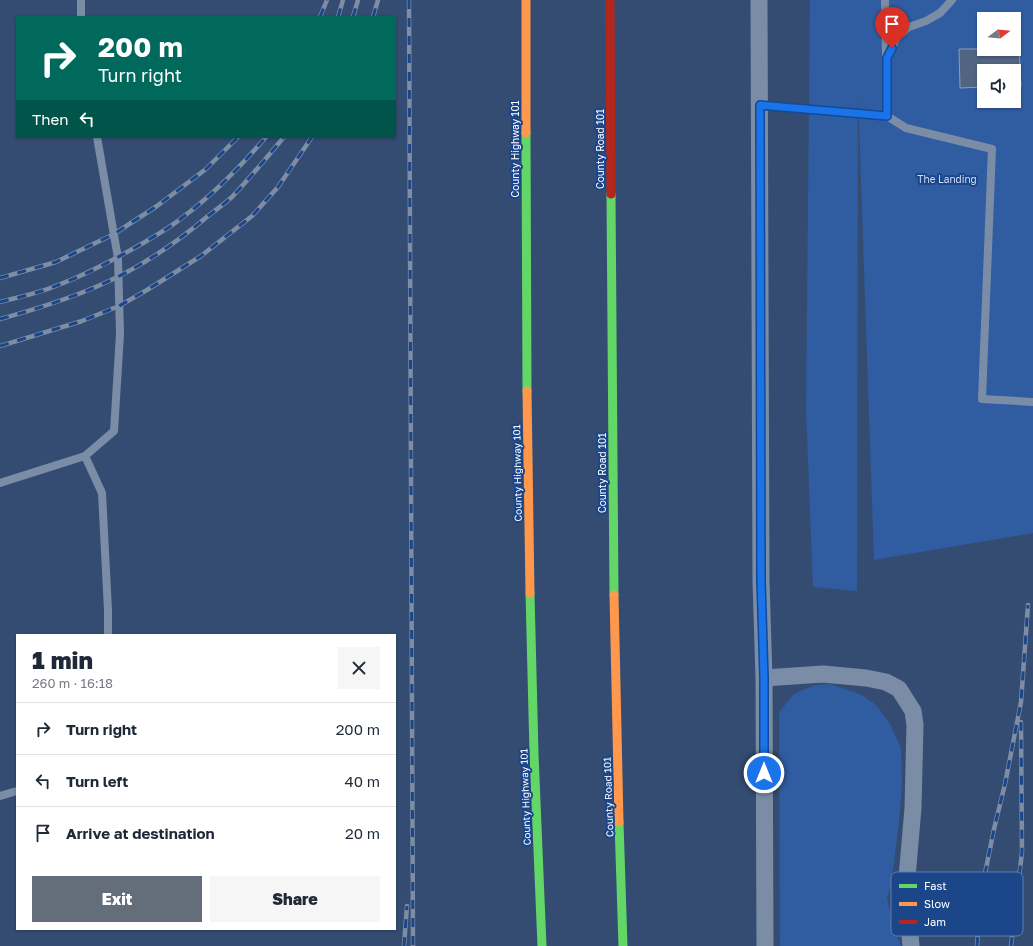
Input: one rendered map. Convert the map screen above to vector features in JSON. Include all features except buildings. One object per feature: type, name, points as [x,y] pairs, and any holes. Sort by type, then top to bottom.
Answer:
[{"type":"main road","name":"County Highway 101","points":[[526,0],[529,551],[533,729],[542,946]]},
{"type":"main road","name":"County Road 101","points":[[610,0],[614,632],[623,946]]},
{"type":"street","points":[[760,0],[761,573],[764,678],[764,946]]},
{"type":"street","points":[[764,678],[823,674],[866,678],[886,682],[899,689],[913,711],[915,725],[913,808],[907,872]]},
{"type":"street","points":[[909,936],[910,946]]},
{"type":"lane","points":[[81,0],[81,16]]},
{"type":"lane","points":[[885,0],[887,116]]},
{"type":"lane","points":[[887,58],[897,37],[909,28],[926,21],[940,12],[952,0]]},
{"type":"lane","points":[[760,105],[887,116],[906,128],[992,149],[982,399],[1033,402]]},
{"type":"lane","points":[[0,484],[85,456],[114,431],[120,334],[118,258],[97,138]]},
{"type":"lane","points":[[85,456],[102,493],[108,634]]},
{"type":"lane","points":[[0,796],[16,791]]},
{"type":"green space","name":"The Landing","points":[[810,0],[1033,0],[1033,533],[874,560],[858,95],[857,591],[813,587],[806,410]]},
{"type":"green space","points":[[831,684],[862,695],[876,705],[889,722],[901,748],[902,784],[899,823],[893,872],[891,872],[891,885],[887,898],[891,916],[891,936],[897,936],[901,946],[780,946],[779,712],[794,694],[815,685]]},
{"type":"railway","points":[[320,16],[327,0]]},
{"type":"railway","points":[[338,16],[343,0]]},
{"type":"railway","points":[[353,16],[358,0]]},
{"type":"railway","points":[[373,16],[378,0]]},
{"type":"railway","points":[[409,0],[413,946]]},
{"type":"railway","points":[[0,278],[56,262],[114,234],[157,206],[206,169],[237,138]]},
{"type":"railway","points":[[0,302],[29,295],[69,281],[145,242],[178,221],[216,189],[237,169],[265,138]]},
{"type":"railway","points":[[0,319],[86,291],[142,264],[183,236],[232,197],[283,138]]},
{"type":"railway","points":[[0,346],[82,321],[119,306],[201,256],[252,216],[278,187],[311,138]]},
{"type":"railway","points":[[985,872],[1005,784],[1021,702],[1028,605]]},
{"type":"railway","points":[[1020,872],[1022,852],[1021,722]]},
{"type":"railway","points":[[404,946],[407,906]]},
{"type":"railway","points":[[977,946],[978,936]]},
{"type":"railway","points":[[1011,946],[1012,936]]},
{"type":"traffic: fast","points":[[526,133],[527,391]]},
{"type":"traffic: fast","points":[[611,194],[614,595]]},
{"type":"traffic: fast","points":[[530,593],[534,754],[542,946]]},
{"type":"traffic: fast","points":[[619,822],[623,946]]},
{"type":"traffic: slow","points":[[526,0],[526,133]]},
{"type":"traffic: slow","points":[[527,391],[530,593]]},
{"type":"traffic: slow","points":[[614,595],[619,822]]},
{"type":"traffic: jam","points":[[610,0],[611,194]]},
{"type":"route","points":[[764,773],[764,678],[761,580],[760,105],[887,116],[887,58],[892,48]]}]
